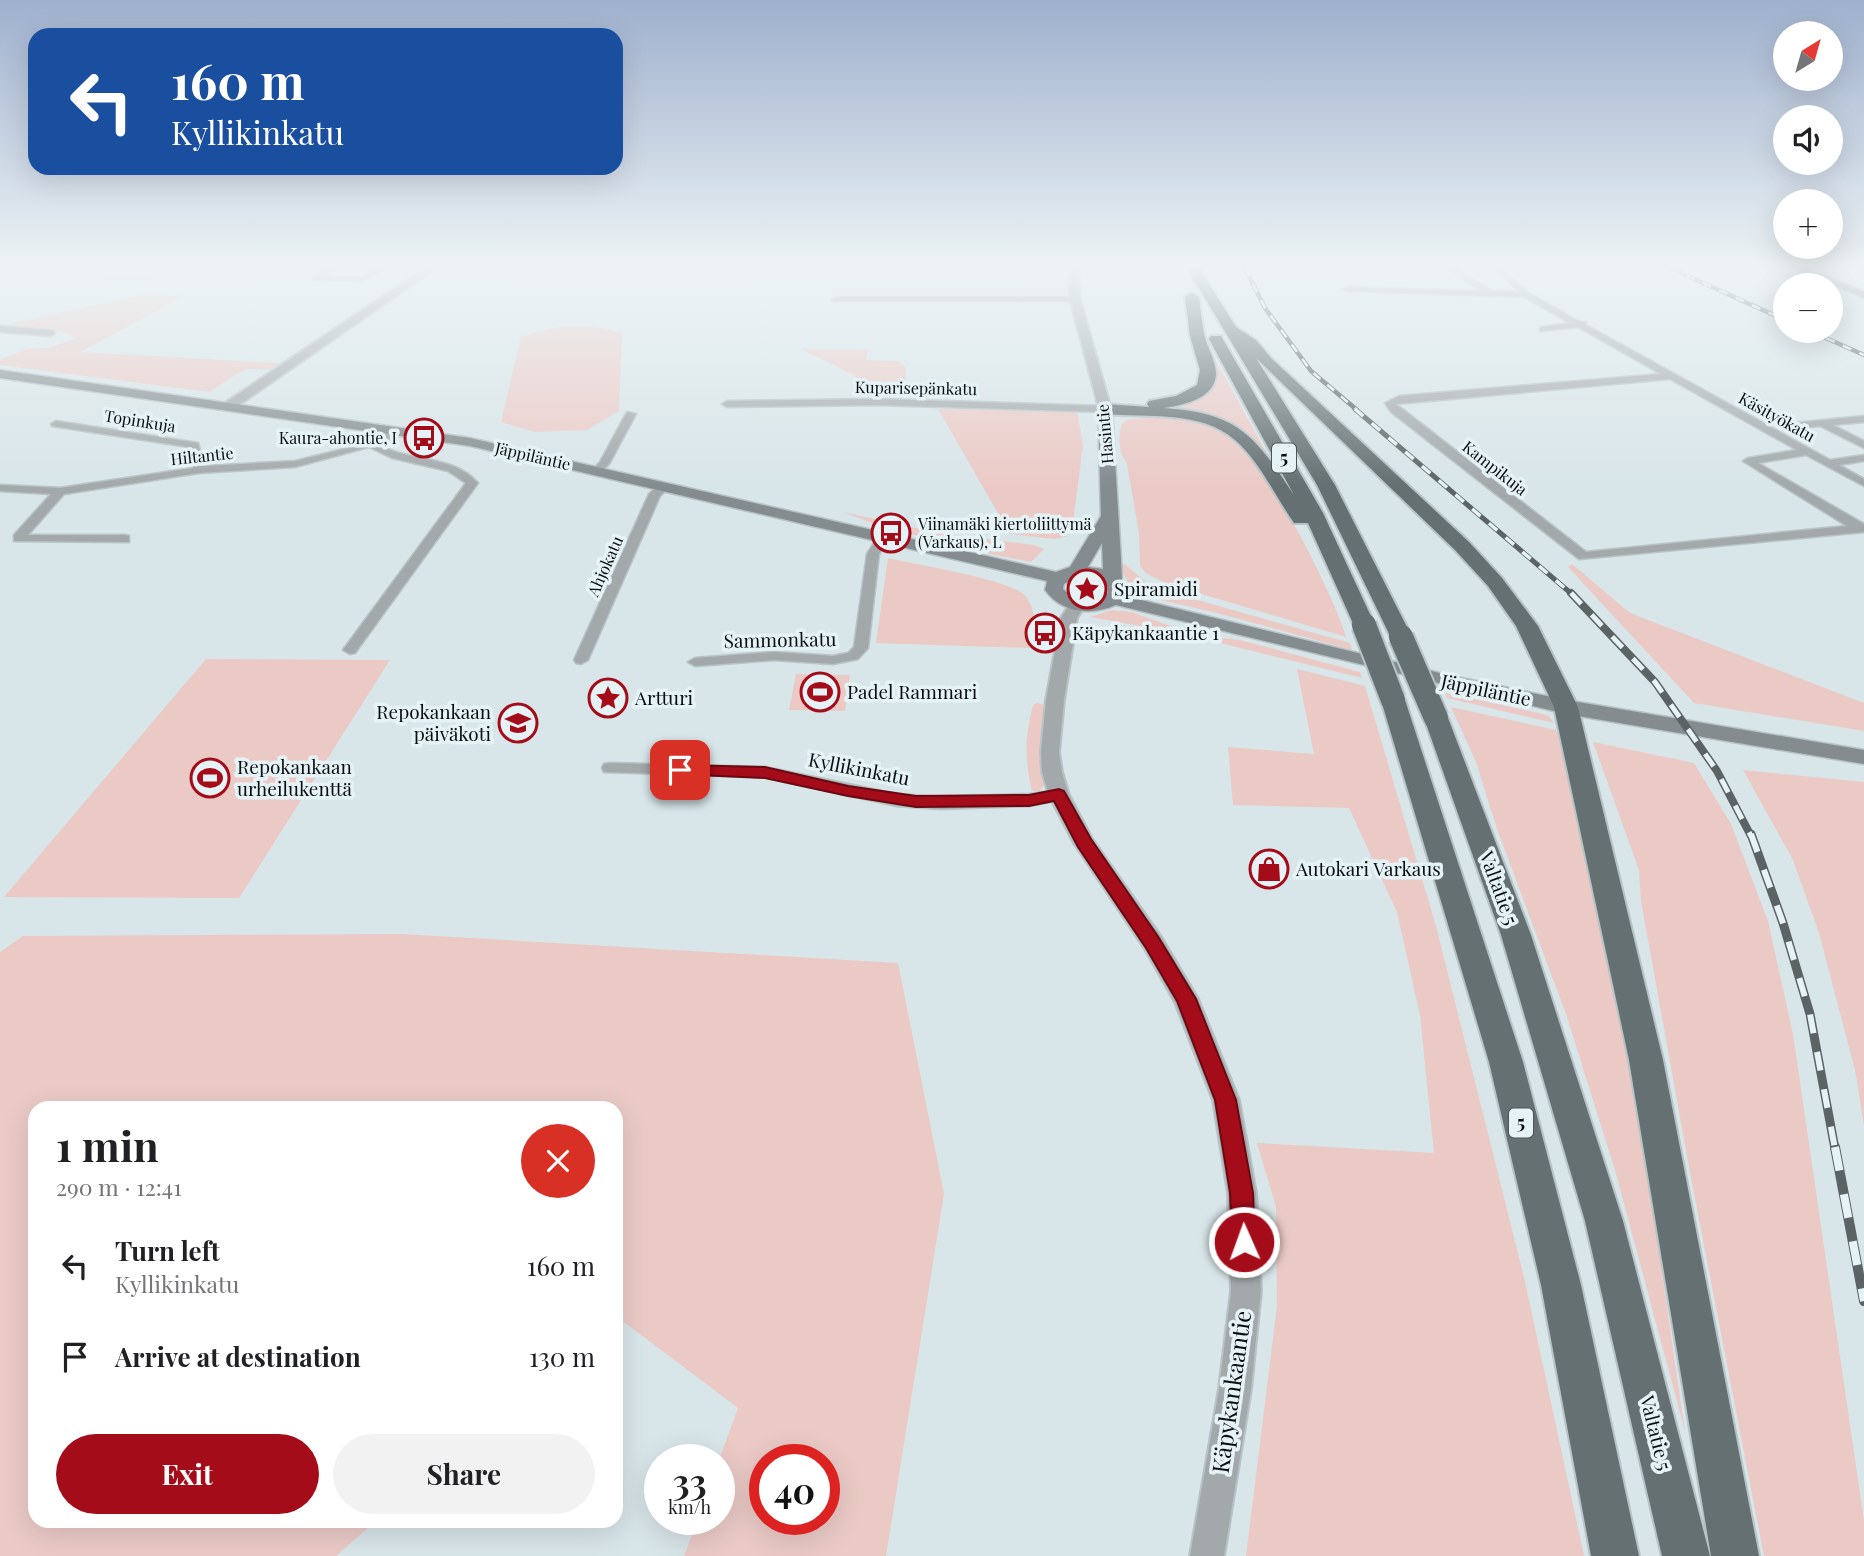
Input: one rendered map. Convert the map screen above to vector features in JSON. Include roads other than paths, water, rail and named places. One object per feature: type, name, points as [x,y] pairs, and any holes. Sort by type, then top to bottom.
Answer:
[{"type":"highway","name":"5","points":[[1105,409],[1177,400],[1205,387],[1208,374],[1199,341]]},
{"type":"highway","name":"5","points":[[1216,341],[1314,513],[1364,625],[1393,699],[1506,1062],[1561,1285],[1615,1556]]},
{"type":"highway","name":"Valtatie 5","points":[[1237,341],[1326,485],[1401,637],[1436,718],[1516,935],[1604,1221],[1686,1556]]},
{"type":"highway","points":[[1247,341],[1495,582],[1527,626],[1566,707],[1646,1060],[1735,1556]]},
{"type":"highway","points":[[1105,409],[1188,416],[1234,431],[1249,446],[1336,562]]},
{"type":"main road","name":"Jäppiläntie","points":[[0,374],[403,430],[533,454],[662,488],[1058,578]]},
{"type":"main road","name":"Hasintie","points":[[1105,409],[1113,590]]},
{"type":"main road","points":[[1077,571],[1108,519]]},
{"type":"main road","points":[[1077,571],[1097,573],[1113,590],[1100,605],[1077,605],[1056,594],[1053,586],[1058,578],[1077,571]]},
{"type":"main road","name":"Jäppiläntie","points":[[1113,590],[1438,679],[1566,707],[1864,757]]},
{"type":"street","points":[[229,406],[325,341]]},
{"type":"street","name":"Hasintie","points":[[1086,341],[1105,409]]},
{"type":"street","name":"Käsityökatu","points":[[1609,341],[1864,483]]},
{"type":"street","name":"Kampikuja","points":[[1671,376],[1399,399],[1390,403],[1394,410],[1583,556],[1861,528]]},
{"type":"street","name":"Kuparisepänkatu","points":[[727,404],[878,402],[1105,409]]},
{"type":"street","points":[[596,471],[604,464],[631,414]]},
{"type":"street","points":[[1784,427],[1864,419]]},
{"type":"street","name":"Topinkuja","points":[[56,424],[194,445],[199,470]]},
{"type":"street","points":[[1823,424],[1864,445]]},
{"type":"street","name":"Hiltantie","points":[[0,488],[60,491],[199,470],[295,464],[371,444],[403,430]]},
{"type":"street","points":[[349,650],[472,483],[465,474],[382,453],[371,444]]},
{"type":"street","points":[[1822,449],[1748,461],[1861,528]]},
{"type":"street","points":[[1828,463],[1863,458]]},
{"type":"street","name":"Ahjokatu","points":[[580,660],[655,495],[662,488]]},
{"type":"street","points":[[60,491],[18,538],[125,539]]},
{"type":"street","name":"Sammonkatu","points":[[695,662],[774,656],[833,660],[853,656],[861,648],[873,554],[883,538]]},
{"type":"street","name":"Käpykankaantie","points":[[1077,605],[1069,618],[1063,653],[1050,752],[1052,772],[1059,794],[1084,843],[1153,943],[1186,999],[1226,1100],[1242,1193],[1246,1291],[1235,1389],[1207,1556]]},
{"type":"street","name":"Kyllikinkatu","points":[[610,768],[765,772],[897,800],[940,803],[1029,800],[1059,794]]},
{"type":"railway","points":[[1289,341],[1311,371],[1357,410]]},
{"type":"railway","points":[[1837,343],[1864,355]]},
{"type":"railway","points":[[1355,409],[1572,595]]},
{"type":"railway","points":[[1572,595],[1655,682],[1717,771],[1751,836]]},
{"type":"railway","points":[[1751,834],[1783,923],[1810,1014],[1835,1149]]},
{"type":"railway","points":[[1835,1147],[1864,1301]]},
{"type":"place","name":"Kaura-ahontie, I","points":[[424,438]]},
{"type":"place","name":"Viinamäki kiertoliittymä (Varkaus), L","points":[[891,533]]},
{"type":"place","name":"Spiramidi","points":[[1087,589]]},
{"type":"place","name":"Käpykankaantie 1","points":[[1045,633]]},
{"type":"place","name":"Padel Rammari","points":[[820,692]]},
{"type":"place","name":"Artturi","points":[[608,698]]},
{"type":"place","name":"Repokankaan päiväkoti","points":[[518,723]]},
{"type":"place","name":"Repokankaan urheilukenttä","points":[[210,778]]},
{"type":"place","name":"Autokari Varkaus","points":[[1269,869]]}]
